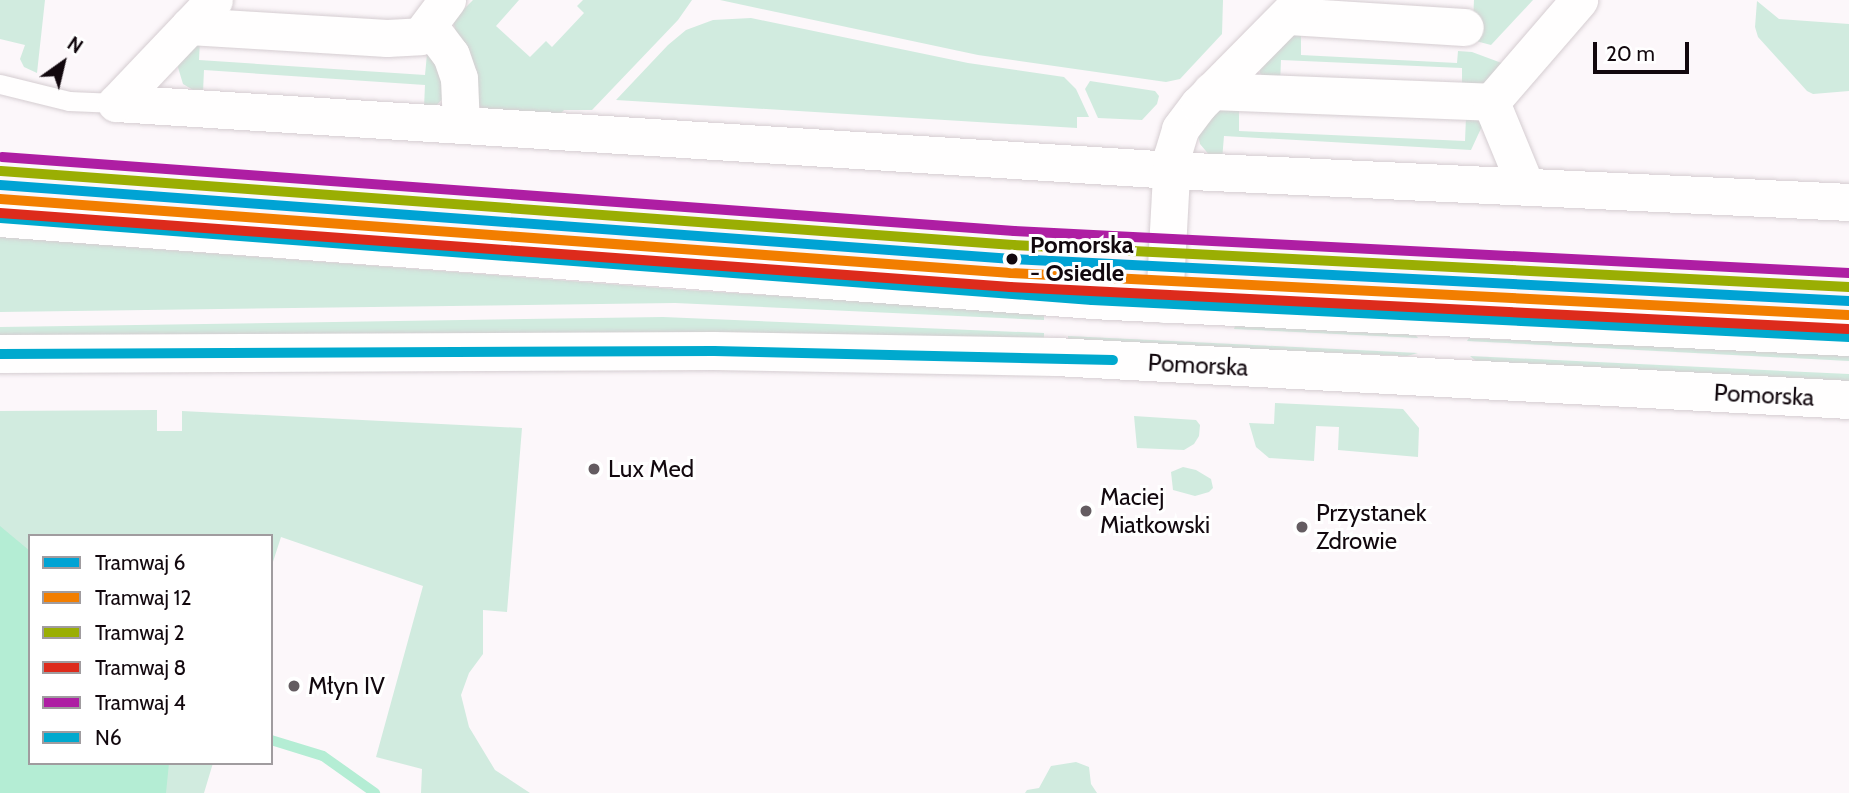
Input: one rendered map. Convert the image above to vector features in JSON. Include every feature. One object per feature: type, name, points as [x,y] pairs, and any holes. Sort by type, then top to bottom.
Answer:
[{"type":"main road","points":[[0,218],[1164,304],[1849,337]]},
{"type":"main road","points":[[1441,377],[1444,318]]},
{"type":"main road","name":"Pomorska","points":[[0,354],[728,351],[1056,357],[1849,400]]},
{"type":"street","points":[[1491,102],[1579,0]]},
{"type":"street","points":[[1164,304],[1171,170],[1180,129],[1211,92],[1295,8],[1465,27]]},
{"type":"street","points":[[116,103],[201,13],[387,38],[420,36],[438,13]]},
{"type":"street","points":[[438,13],[459,78],[461,125]]},
{"type":"street","points":[[1211,92],[1491,102]]},
{"type":"street","points":[[1491,102],[1526,187]]},
{"type":"street","points":[[116,103],[1171,170],[1849,202]]},
{"type":"lane","points":[[0,84],[69,101],[116,103]]},
{"type":"shaded area","points":[[0,0],[45,0],[37,73],[24,67],[20,59],[25,45],[0,39]]},
{"type":"shaded area","points":[[473,0],[519,0],[496,26],[530,57],[546,41],[552,47],[584,13],[577,6],[583,0],[692,0],[678,20],[592,110],[564,110],[555,119],[491,112],[480,107],[473,96],[453,21],[456,5],[462,11]]},
{"type":"shaded area","points":[[720,0],[1223,0],[1222,34],[1180,79],[1166,82],[978,55]]},
{"type":"shaded area","points":[[1474,0],[1533,0],[1491,45],[1472,40]]},
{"type":"shaded area","points":[[1757,1],[1779,19],[1849,24],[1849,91],[1813,94],[1807,91],[1758,37],[1755,27]]},
{"type":"shaded area","points":[[751,18],[968,63],[1064,77],[1076,89],[1089,117],[1077,117],[1077,128],[616,100],[668,45],[686,30],[713,20]]},
{"type":"shaded area","points":[[1301,32],[1301,55],[1457,63],[1458,51],[1472,52],[1507,65],[1491,81],[1462,92],[1462,68],[1281,60],[1280,85],[1264,78],[1260,73],[1260,65],[1285,35]]},
{"type":"shaded area","points":[[200,39],[199,60],[425,75],[427,54],[437,58],[442,64],[443,98],[436,106],[424,107],[425,85],[204,70],[203,92],[193,90],[183,84],[177,64]]},
{"type":"shaded area","points":[[1090,81],[1155,91],[1159,96],[1157,104],[1142,120],[1098,118],[1085,89]]},
{"type":"shaded area","points":[[1239,107],[1239,131],[1465,141],[1466,117],[1484,122],[1471,150],[1224,136],[1222,160],[1211,157],[1200,144],[1197,130],[1217,108]]},
{"type":"shaded area","points":[[0,237],[687,290],[1044,313],[1044,320],[675,303],[0,312]]},
{"type":"shaded area","points":[[663,317],[1044,333],[1044,340],[0,336],[0,327]]},
{"type":"shaded area","points":[[1235,326],[1414,333],[1418,338],[1234,329]]},
{"type":"shaded area","points":[[1068,336],[1418,353],[1407,356],[1068,341]]},
{"type":"shaded area","points":[[1469,338],[1849,355],[1849,361],[1467,341]]},
{"type":"shaded area","points":[[1470,356],[1849,374],[1849,381],[1476,361]]},
{"type":"shaded area","points":[[1275,403],[1403,409],[1419,428],[1418,457],[1338,450],[1339,427],[1316,426],[1314,461],[1269,458],[1256,447],[1249,423],[1274,424]]},
{"type":"shaded area","points":[[157,410],[157,431],[182,431],[182,411],[522,428],[507,612],[483,610],[483,654],[469,673],[461,695],[469,727],[495,770],[530,793],[421,793],[422,769],[376,757],[423,586],[281,537],[273,562],[273,534],[28,534],[28,765],[212,765],[204,793],[0,793],[0,411]]},
{"type":"shaded area","points":[[1134,416],[1196,420],[1200,425],[1199,436],[1194,444],[1184,450],[1137,448]]},
{"type":"shaded area","points":[[1183,467],[1196,470],[1211,479],[1213,488],[1195,496],[1173,490],[1171,472]]},
{"type":"shaded area","points":[[0,526],[28,549],[28,765],[169,765],[166,793],[0,793]]},
{"type":"shaded area","points":[[1076,762],[1089,767],[1091,784],[1097,793],[1025,793],[1027,790],[1039,788],[1051,766]]},
{"type":"waterway","points":[[273,741],[323,756],[375,793]]},
{"type":"tram line","name":"4","points":[[2,157],[1014,231],[1849,273]]},
{"type":"tram line","name":"2","points":[[1,171],[1013,245],[1849,287]]},
{"type":"tram line","name":"6","points":[[0,185],[1012,259],[1849,301]]},
{"type":"tram line","name":"12","points":[[0,199],[1011,273],[1848,315]]},
{"type":"tram line","name":"8","points":[[0,213],[1010,287],[1848,329]]},
{"type":"transit line","name":"N6","points":[[0,218],[1092,300],[1849,337]]},
{"type":"transit line","name":"N6","points":[[0,354],[714,351],[1113,360]]},
{"type":"place","name":"Pomorska - Osiedle","points":[[1012,259]]},
{"type":"place","name":"Lux Med","points":[[594,469]]},
{"type":"place","name":"Maciej Miatkowski","points":[[1086,511]]},
{"type":"place","name":"Przystanek Zdrowie","points":[[1302,527]]},
{"type":"place","name":"Młyn IV","points":[[294,686]]}]
